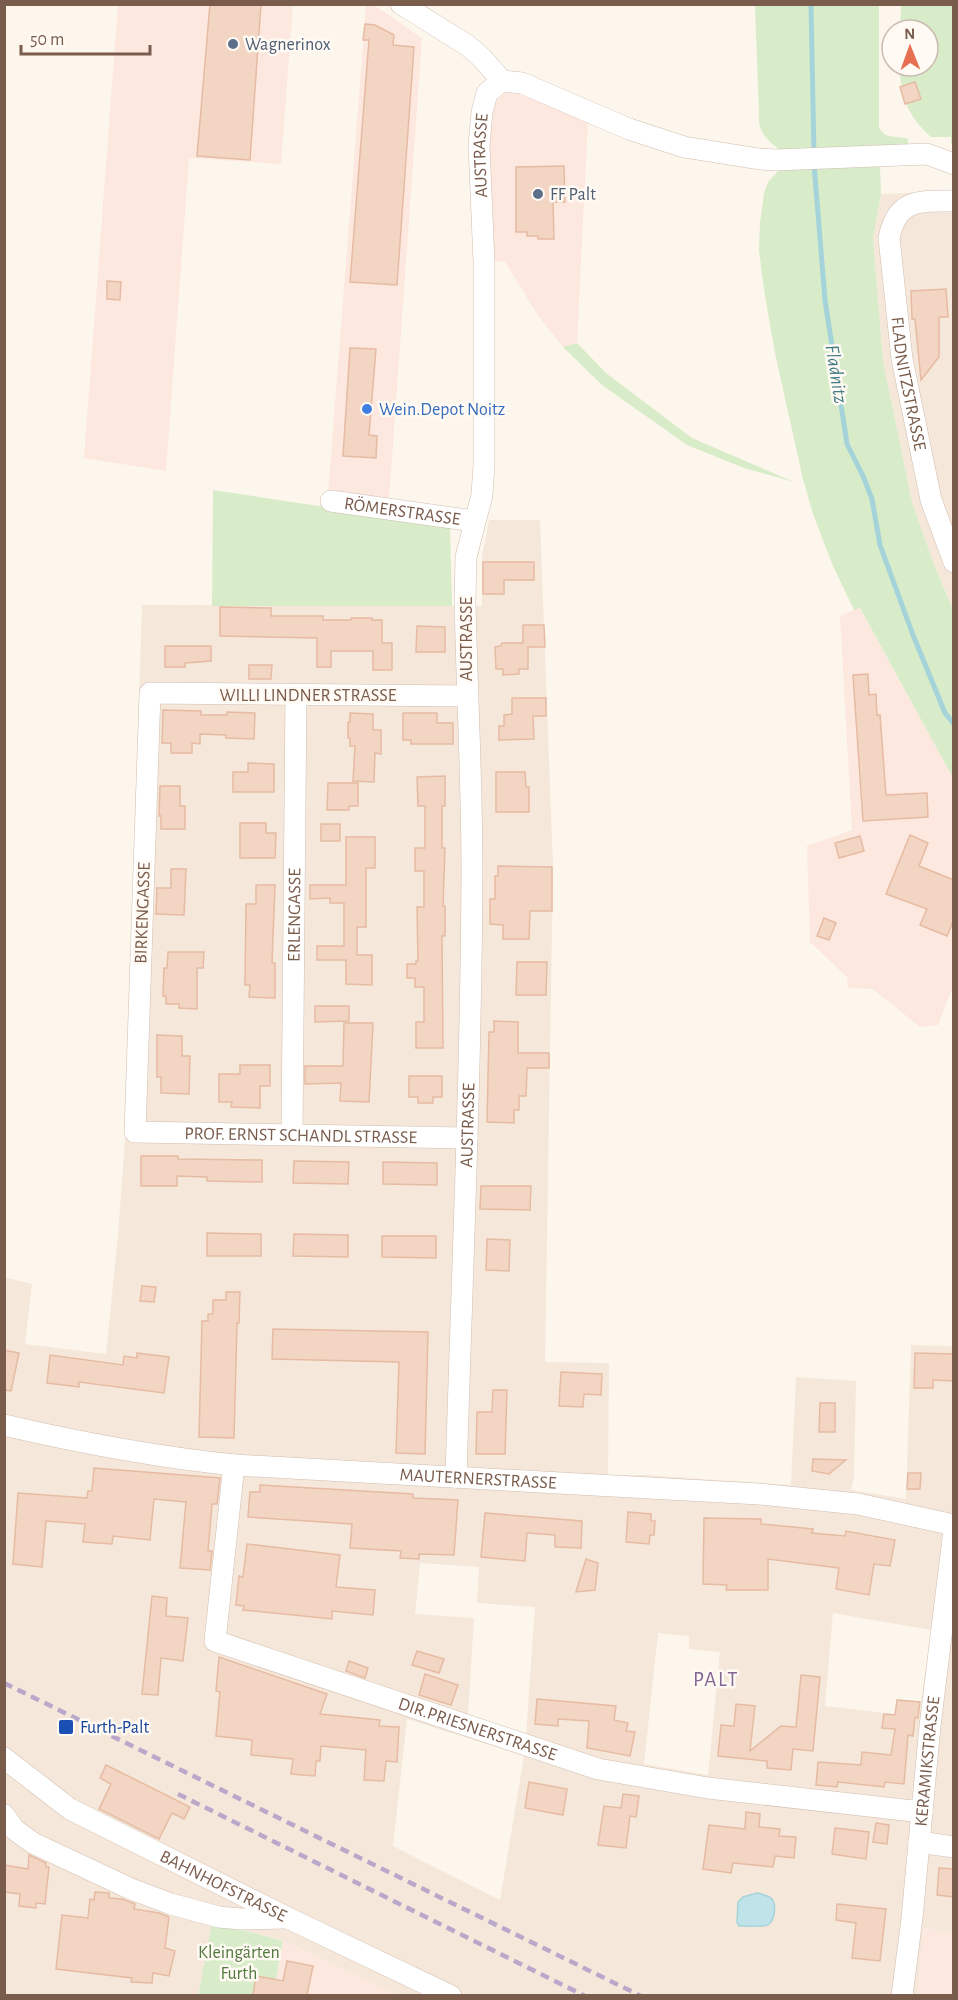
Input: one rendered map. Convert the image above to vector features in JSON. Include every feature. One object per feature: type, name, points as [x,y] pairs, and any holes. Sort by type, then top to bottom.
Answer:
[{"type":"street","points":[[401,4],[467,45],[502,81],[522,83],[629,129],[684,147],[768,159],[927,154],[954,165]]},
{"type":"street","name":"AUSTRASSE","points":[[456,1477],[467,1138],[472,872],[466,557],[482,495],[485,406],[484,262],[479,145],[482,112],[487,93],[502,81]]},
{"type":"street","name":"FLADNITZSTRASSE","points":[[954,201],[921,201],[905,208],[892,221],[889,237],[902,359],[931,500],[954,562]]},
{"type":"street","name":"RÖMERSTRASSE","points":[[332,501],[474,521]]},
{"type":"street","name":"WILLI LINDNER STRASSE","points":[[150,693],[467,696]]},
{"type":"street","name":"BIRKENGASSE","points":[[135,1132],[150,693]]},
{"type":"street","name":"ERLENGASSE","points":[[292,1134],[296,695]]},
{"type":"street","name":"PROF. ERNST SCHANDL STRASSE","points":[[135,1132],[467,1138]]},
{"type":"street","name":"MAUTERNERSTRASSE","points":[[4,1425],[141,1453],[234,1465],[801,1497],[858,1503],[954,1525]]},
{"type":"street","name":"DIR.PRIESNERSTRASSE","points":[[234,1465],[215,1641],[598,1769],[708,1788],[922,1812]]},
{"type":"street","name":"KERAMIKSTRASSE","points":[[902,1995],[930,1726],[954,1530]]},
{"type":"street","name":"BAHNHOFSTRASSE","points":[[4,1758],[70,1809],[288,1918],[451,1995]]},
{"type":"street","points":[[4,1815],[15,1830],[33,1843],[130,1889],[171,1904],[219,1917],[288,1918]]},
{"type":"street","points":[[919,1842],[954,1847]]},
{"type":"shaded area","points":[[118,5],[293,5],[281,164],[189,158],[166,471],[84,458]]},
{"type":"shaded area","points":[[366,5],[374,5],[422,38],[389,500],[328,494]]},
{"type":"shaded area","points":[[505,93],[518,94],[588,121],[577,343],[563,347],[539,317],[505,262],[492,261],[487,145],[496,101]]},
{"type":"shaded area","points":[[953,191],[953,610],[912,502],[883,361],[873,238],[881,194]]},
{"type":"shaded area","points":[[489,520],[540,520],[553,867],[545,1362],[609,1363],[608,1475],[646,1475],[791,1485],[796,1377],[856,1381],[854,1477],[851,1490],[906,1499],[911,1345],[953,1346],[953,1934],[924,1928],[917,1995],[398,1995],[283,1941],[213,1922],[198,1995],[5,1995],[4,1277],[32,1284],[25,1344],[106,1354],[125,1141],[142,605],[482,606],[482,557]],"holes":[[[420,1563],[479,1567],[477,1603],[535,1607],[526,1735],[468,1714],[474,1618],[415,1614]],[[833,1613],[931,1630],[919,1717],[825,1706]],[[658,1633],[689,1636],[689,1649],[720,1652],[708,1775],[644,1764]],[[407,1719],[524,1756],[500,1900],[393,1846]]]},
{"type":"shaded area","points":[[859,607],[953,778],[953,986],[938,1025],[920,1027],[873,989],[848,988],[847,977],[810,942],[807,846],[852,830],[840,616]]},
{"type":"shaded area","points":[[924,1928],[953,1934],[953,1995],[917,1995]]},
{"type":"shaded area","points":[[283,1941],[398,1995],[273,1996]]},
{"type":"green space","points":[[755,5],[879,5],[879,127],[884,134],[908,139],[908,145],[780,150],[771,143],[764,135],[759,121]]},
{"type":"green space","points":[[901,5],[953,5],[953,144],[951,144],[951,137],[931,137],[916,121],[904,97],[900,78],[940,78],[940,18],[900,18]]},
{"type":"green space","points":[[880,166],[881,194],[873,238],[883,361],[912,502],[953,610],[953,778],[860,608],[854,610],[833,566],[813,514],[775,353],[759,251],[764,193],[768,182],[780,169]]},
{"type":"green space","points":[[577,343],[606,373],[692,438],[794,482],[744,468],[687,445],[602,385],[563,347]]},
{"type":"green space","points":[[213,490],[450,526],[452,606],[212,606]]},
{"type":"green space","name":"Kleingärten Furth","points":[[212,1922],[283,1941],[273,1995],[198,1996]]},
{"type":"water","points":[[757,1893],[768,1896],[773,1901],[775,1908],[772,1920],[766,1926],[739,1926],[737,1922],[738,1902],[743,1897]]},
{"type":"building","points":[[210,4],[261,4],[250,160],[197,156]]},
{"type":"building","points":[[365,24],[375,25],[394,35],[393,45],[414,47],[397,285],[350,282],[369,40],[363,40]]},
{"type":"building","points":[[915,82],[921,99],[905,104],[900,87]]},
{"type":"building","points":[[564,166],[565,202],[553,202],[554,239],[538,239],[538,236],[527,236],[527,232],[516,232],[516,167]]},
{"type":"building","points":[[107,281],[121,282],[120,300],[107,299]]},
{"type":"building","points":[[946,289],[948,317],[939,317],[939,357],[921,380],[915,319],[912,319],[911,291]]},
{"type":"building","points":[[350,348],[376,349],[369,435],[377,436],[376,458],[343,456]]},
{"type":"building","points":[[483,562],[534,562],[534,580],[504,580],[504,594],[483,594]]},
{"type":"building","points":[[220,607],[271,608],[271,616],[323,616],[323,620],[372,618],[372,620],[382,620],[382,643],[392,643],[392,670],[373,670],[373,651],[331,651],[331,667],[317,667],[317,638],[220,636]]},
{"type":"building","points":[[523,625],[544,625],[545,647],[528,647],[528,669],[519,669],[519,674],[503,675],[503,669],[496,669],[495,647],[501,646],[502,643],[523,643]]},
{"type":"building","points":[[417,626],[445,627],[445,652],[416,652]]},
{"type":"building","points":[[165,646],[211,646],[211,661],[185,663],[185,667],[165,667]]},
{"type":"building","points":[[249,665],[272,665],[271,679],[249,679]]},
{"type":"building","points":[[868,674],[869,695],[876,694],[877,715],[880,715],[886,795],[927,793],[928,817],[863,821],[853,675]]},
{"type":"building","points":[[512,698],[546,698],[546,716],[533,716],[534,739],[499,740],[499,726],[504,726],[504,715],[512,714]]},
{"type":"building","points":[[163,710],[201,711],[201,715],[227,715],[227,712],[255,713],[254,739],[200,734],[200,744],[192,743],[192,753],[171,753],[171,743],[162,743]]},
{"type":"building","points":[[350,713],[373,714],[373,730],[381,730],[381,754],[375,753],[374,782],[353,781],[355,746],[350,746],[350,738],[348,738]]},
{"type":"building","points":[[403,713],[437,713],[437,723],[453,723],[453,744],[411,744],[411,740],[403,740]]},
{"type":"building","points":[[248,763],[274,764],[274,792],[233,792],[233,772],[248,772]]},
{"type":"building","points":[[496,772],[525,772],[526,787],[529,787],[529,812],[496,812]]},
{"type":"building","points":[[445,776],[445,806],[442,806],[442,848],[445,848],[443,906],[445,906],[445,936],[442,936],[443,1048],[416,1048],[416,1022],[424,1022],[424,987],[415,987],[415,978],[407,978],[407,964],[416,964],[418,961],[417,907],[424,907],[424,871],[415,871],[415,848],[425,848],[425,806],[418,806],[417,777]]},
{"type":"building","points":[[328,783],[358,783],[358,806],[349,806],[349,810],[327,810]]},
{"type":"building","points":[[160,786],[180,786],[180,806],[185,806],[185,829],[161,829]]},
{"type":"building","points":[[240,823],[266,823],[266,833],[276,833],[275,858],[240,858]]},
{"type":"building","points":[[321,824],[340,824],[340,841],[321,841]]},
{"type":"building","points":[[910,835],[928,843],[919,866],[954,880],[954,919],[947,936],[920,925],[927,909],[886,894]]},
{"type":"building","points":[[860,836],[864,851],[839,858],[835,843]]},
{"type":"building","points":[[346,837],[375,837],[375,868],[366,868],[366,927],[357,927],[357,955],[372,955],[372,985],[346,984],[346,960],[317,960],[317,946],[344,946],[344,903],[330,903],[330,898],[310,899],[310,885],[346,885]]},
{"type":"building","points":[[498,866],[552,867],[552,911],[530,911],[529,939],[503,939],[503,925],[490,924],[490,899],[495,899],[495,876],[498,876]]},
{"type":"building","points":[[171,869],[186,869],[184,915],[156,914],[157,888],[171,888]]},
{"type":"building","points":[[256,885],[275,885],[272,963],[275,963],[275,998],[249,997],[250,985],[245,985],[246,904],[256,904]]},
{"type":"building","points":[[824,918],[836,923],[829,940],[817,936]]},
{"type":"building","points":[[168,952],[204,952],[203,968],[197,968],[197,1009],[179,1008],[179,1004],[166,1004],[166,996],[163,996],[164,968],[167,968]]},
{"type":"building","points":[[517,962],[547,962],[546,995],[516,995]]},
{"type":"building","points":[[315,1006],[349,1006],[349,1021],[315,1022]]},
{"type":"building","points":[[494,1021],[518,1022],[518,1053],[549,1053],[549,1068],[527,1068],[526,1096],[519,1096],[519,1110],[514,1110],[514,1123],[487,1122],[489,1032],[494,1032]]},
{"type":"building","points":[[344,1023],[373,1023],[369,1102],[340,1101],[341,1083],[305,1084],[305,1066],[343,1066]]},
{"type":"building","points":[[157,1035],[182,1036],[182,1056],[190,1056],[189,1094],[161,1093],[161,1077],[157,1077]]},
{"type":"building","points":[[240,1065],[270,1065],[270,1086],[260,1086],[260,1108],[231,1107],[232,1102],[219,1102],[219,1074],[240,1074]]},
{"type":"building","points":[[409,1076],[442,1076],[442,1097],[433,1097],[433,1103],[418,1103],[418,1097],[409,1097]]},
{"type":"building","points":[[141,1156],[262,1160],[262,1182],[207,1181],[207,1177],[177,1176],[177,1186],[141,1186]]},
{"type":"building","points":[[294,1161],[349,1162],[348,1184],[293,1183]]},
{"type":"building","points":[[383,1162],[437,1163],[437,1185],[383,1184]]},
{"type":"building","points":[[481,1186],[531,1186],[530,1210],[480,1209]]},
{"type":"building","points":[[207,1233],[261,1234],[261,1256],[207,1256]]},
{"type":"building","points":[[294,1234],[348,1235],[348,1257],[293,1256]]},
{"type":"building","points":[[382,1236],[436,1236],[436,1258],[382,1257]]},
{"type":"building","points":[[487,1239],[510,1240],[509,1271],[486,1270]]},
{"type":"building","points":[[142,1286],[156,1287],[154,1302],[140,1301]]},
{"type":"building","points":[[226,1292],[240,1292],[234,1438],[199,1437],[202,1321],[208,1321],[208,1314],[213,1314],[213,1300],[226,1300]]},
{"type":"building","points":[[273,1329],[428,1332],[425,1454],[396,1453],[399,1362],[272,1359]]},
{"type":"building","points":[[4,1350],[19,1353],[11,1391],[4,1390]]},
{"type":"building","points":[[137,1353],[169,1357],[164,1393],[79,1382],[79,1387],[47,1383],[50,1355],[123,1365],[124,1356],[137,1358]]},
{"type":"building","points":[[915,1353],[954,1354],[954,1381],[933,1380],[933,1388],[914,1388]]},
{"type":"building","points":[[561,1372],[602,1374],[601,1395],[584,1394],[583,1407],[559,1406]]},
{"type":"building","points":[[493,1390],[507,1390],[505,1454],[476,1454],[477,1412],[492,1412]]},
{"type":"building","points":[[820,1403],[835,1403],[835,1432],[819,1432]]},
{"type":"building","points":[[813,1459],[846,1460],[829,1474],[812,1471]]},
{"type":"building","points":[[94,1468],[220,1478],[217,1504],[212,1504],[208,1551],[212,1551],[210,1570],[180,1568],[186,1502],[154,1499],[150,1540],[113,1536],[112,1544],[83,1542],[85,1524],[46,1521],[42,1567],[13,1564],[18,1493],[87,1498],[88,1491],[92,1491]]},
{"type":"building","points":[[908,1473],[921,1473],[920,1489],[907,1489]]},
{"type":"building","points":[[260,1485],[413,1494],[413,1498],[458,1500],[454,1555],[419,1554],[419,1559],[400,1558],[401,1551],[350,1548],[352,1524],[248,1517],[250,1492],[260,1492]]},
{"type":"building","points":[[628,1512],[651,1514],[651,1521],[655,1521],[654,1535],[650,1535],[649,1544],[626,1542]]},
{"type":"building","points":[[485,1513],[582,1521],[581,1548],[555,1547],[555,1535],[527,1533],[525,1561],[481,1557]]},
{"type":"building","points":[[704,1518],[761,1519],[761,1524],[813,1529],[812,1533],[845,1536],[846,1531],[895,1540],[890,1566],[874,1564],[869,1595],[836,1589],[839,1568],[768,1559],[768,1590],[726,1590],[727,1585],[703,1584]]},
{"type":"building","points":[[247,1544],[340,1555],[336,1587],[375,1590],[373,1615],[332,1611],[332,1619],[243,1610],[244,1606],[236,1605],[239,1576],[243,1577]]},
{"type":"building","points":[[586,1559],[598,1563],[595,1590],[576,1592]]},
{"type":"building","points":[[152,1596],[167,1598],[166,1616],[188,1618],[183,1661],[161,1658],[158,1695],[142,1694]]},
{"type":"building","points":[[417,1651],[444,1659],[439,1673],[412,1665]]},
{"type":"building","points":[[219,1657],[327,1694],[320,1714],[380,1720],[379,1726],[399,1727],[397,1762],[386,1761],[384,1781],[364,1780],[366,1750],[321,1746],[320,1761],[316,1761],[315,1776],[291,1774],[293,1759],[251,1755],[252,1740],[216,1736],[220,1692],[216,1691]]},
{"type":"building","points":[[349,1661],[368,1668],[365,1678],[346,1671]]},
{"type":"building","points":[[425,1674],[458,1685],[451,1705],[419,1695]]},
{"type":"building","points":[[801,1675],[820,1677],[813,1751],[793,1749],[791,1770],[767,1768],[767,1761],[718,1756],[721,1725],[734,1726],[736,1704],[755,1706],[750,1751],[781,1726],[796,1727]]},
{"type":"building","points":[[537,1699],[616,1706],[614,1720],[628,1723],[626,1731],[635,1732],[630,1756],[587,1748],[589,1721],[558,1719],[558,1726],[535,1724]]},
{"type":"building","points":[[897,1700],[920,1702],[918,1718],[915,1717],[913,1736],[908,1735],[904,1784],[885,1782],[884,1787],[838,1782],[837,1787],[816,1785],[818,1762],[861,1765],[862,1752],[891,1755],[895,1729],[882,1728],[884,1714],[895,1715]]},
{"type":"building","points":[[106,1765],[190,1807],[184,1819],[172,1813],[159,1839],[99,1809],[111,1784],[100,1778]]},
{"type":"building","points":[[529,1782],[567,1789],[563,1815],[525,1808]]},
{"type":"building","points":[[623,1794],[639,1796],[636,1817],[630,1816],[626,1848],[598,1845],[604,1806],[621,1808]]},
{"type":"building","points":[[746,1812],[760,1814],[759,1827],[780,1829],[779,1836],[796,1837],[794,1858],[775,1856],[773,1867],[733,1863],[731,1873],[703,1869],[709,1825],[745,1829]]},
{"type":"building","points":[[876,1823],[889,1825],[887,1844],[873,1842]]},
{"type":"building","points":[[835,1828],[869,1832],[866,1859],[832,1854]]},
{"type":"building","points":[[29,1855],[46,1863],[46,1867],[49,1867],[45,1904],[36,1903],[36,1908],[19,1906],[20,1894],[4,1892],[4,1865],[28,1869]]},
{"type":"building","points":[[939,1868],[954,1869],[954,1897],[937,1895]]},
{"type":"building","points":[[95,1892],[109,1893],[109,1898],[122,1899],[135,1904],[134,1909],[169,1917],[165,1948],[175,1951],[169,1976],[153,1973],[152,1983],[131,1982],[132,1978],[56,1969],[62,1915],[88,1918],[90,1899],[94,1900]]},
{"type":"building","points":[[837,1904],[886,1909],[880,1961],[852,1958],[856,1923],[836,1920]]},
{"type":"building","points":[[287,1961],[313,1966],[307,1995],[253,1995],[256,1976],[283,1981]]},
{"type":"waterway","name":"Fladnitz","points":[[811,4],[814,155]]},
{"type":"waterway","name":"Fladnitz","points":[[814,164],[825,300],[847,444],[872,499],[880,545],[913,635],[945,713],[954,724]]},
{"type":"railway","points":[[4,1683],[641,1996]]},
{"type":"railway","points":[[178,1794],[585,1996]]},
{"type":"place","name":"Wagnerinox","points":[[233,44]]},
{"type":"place","name":"FF Palt","points":[[538,194]]},
{"type":"place","name":"Wein.Depot Noitz","points":[[367,409]]},
{"type":"place","name":"Furth-Palt","points":[[66,1727]]},
{"type":"district","name":"PALT","points":[[716,1679]]}]
